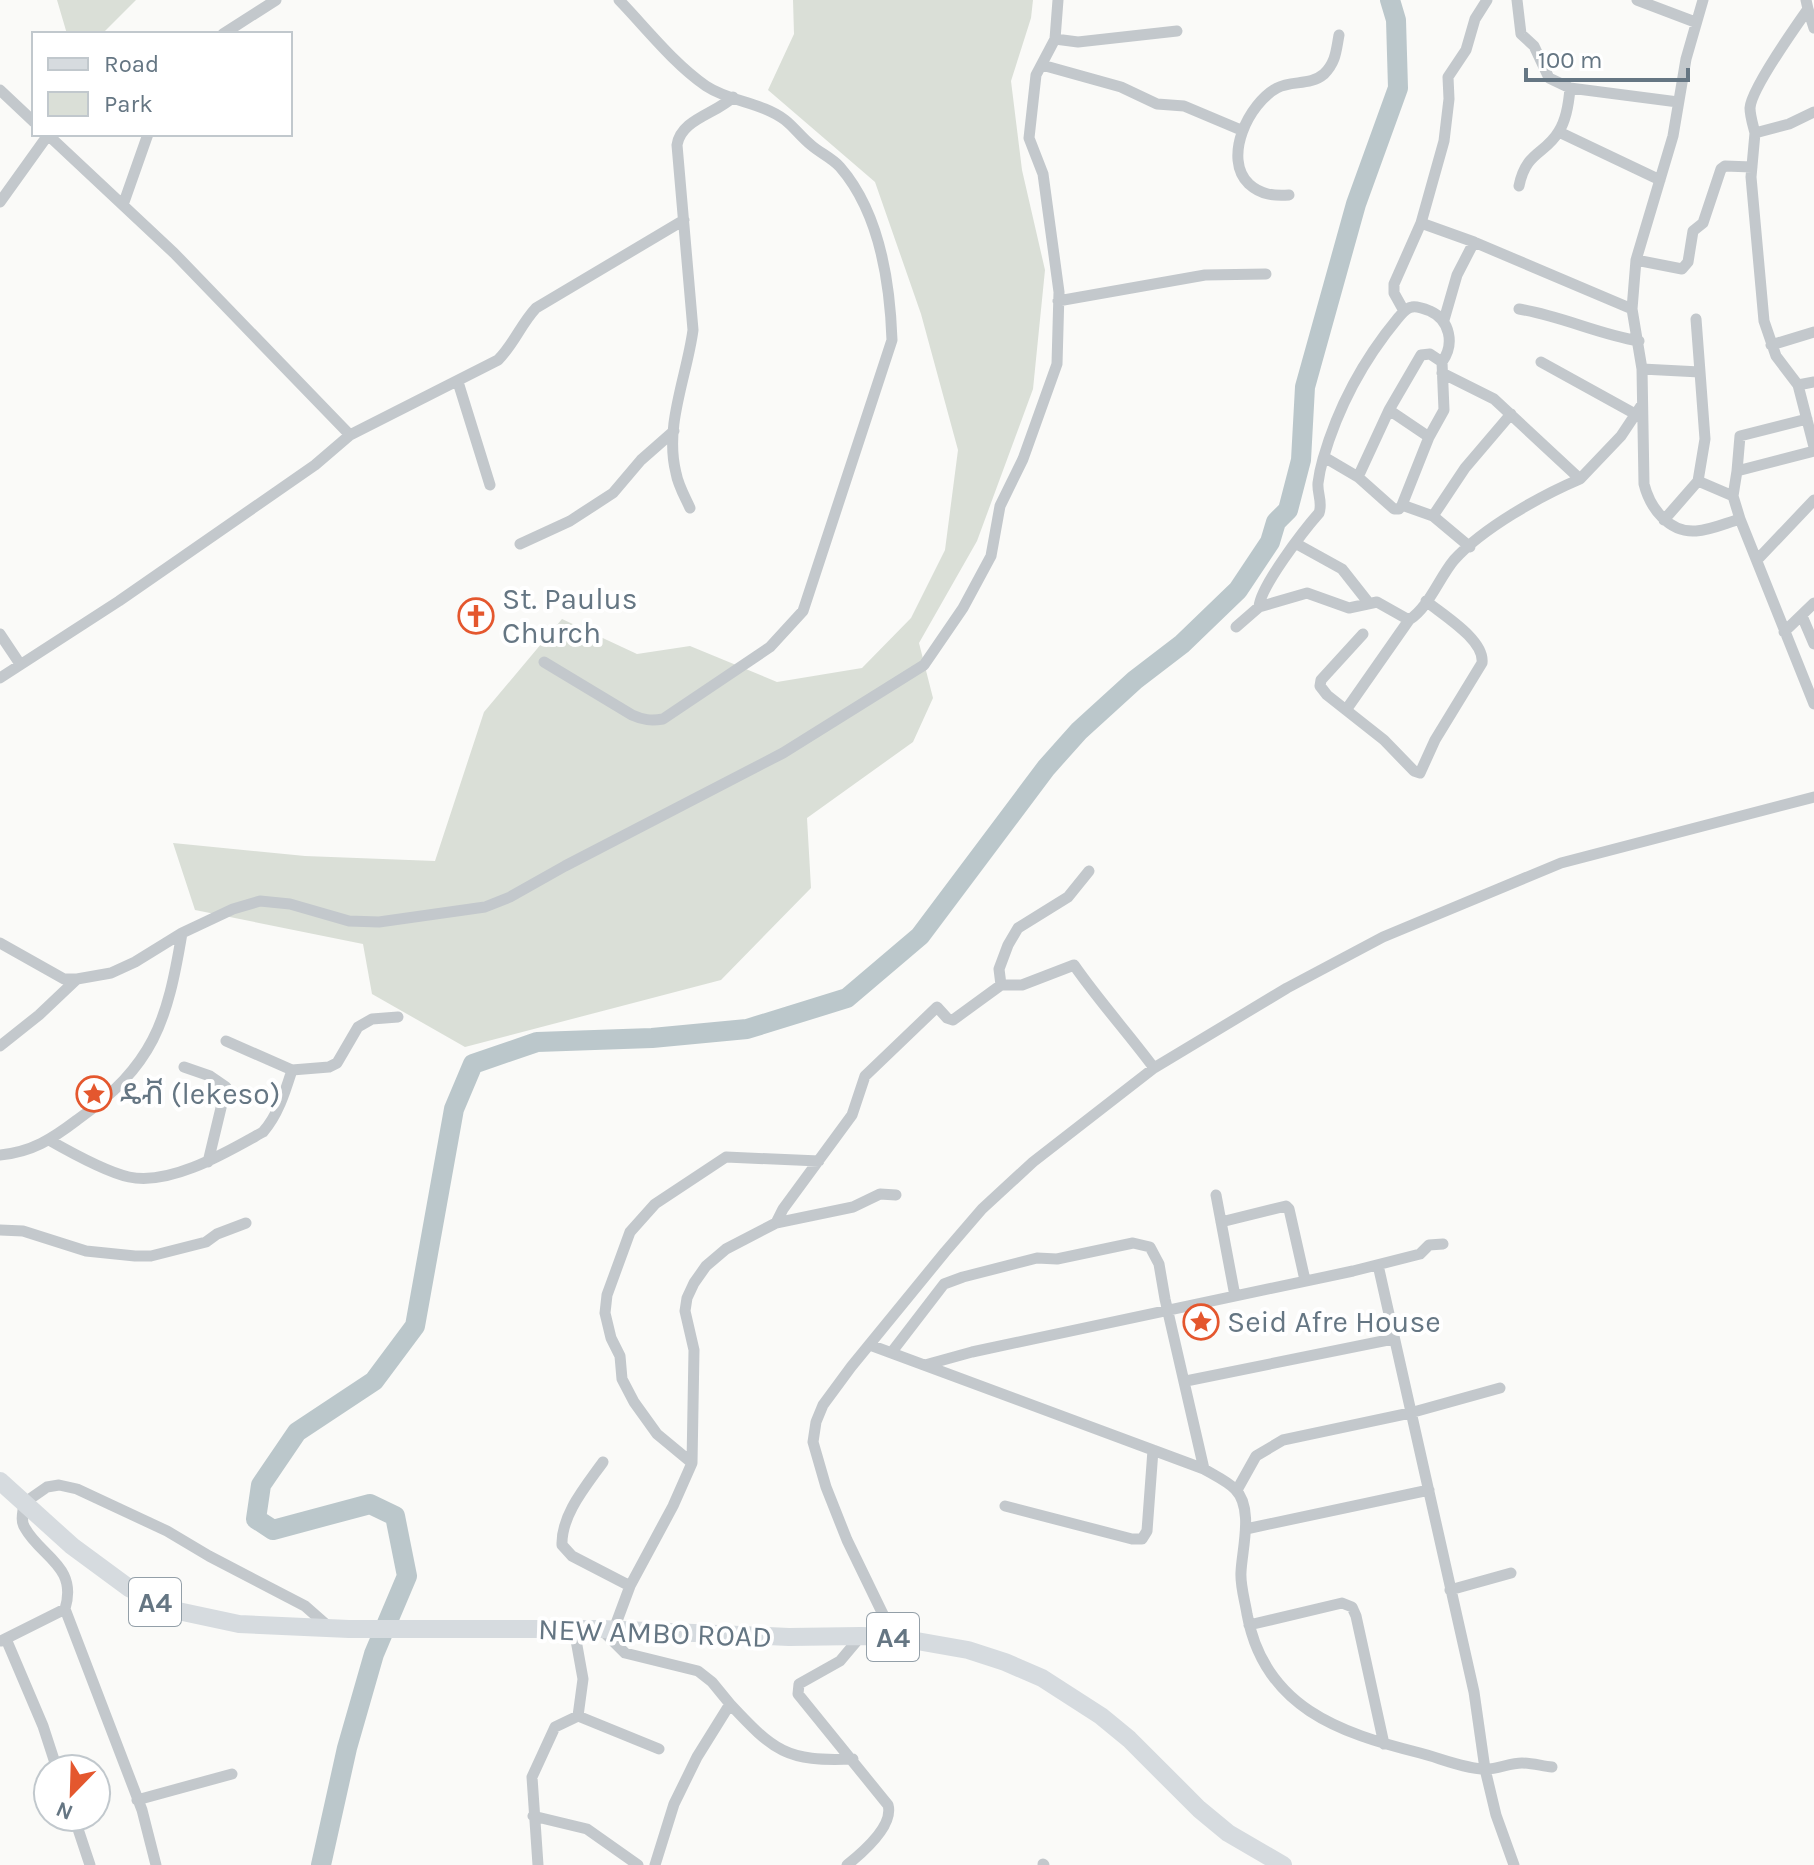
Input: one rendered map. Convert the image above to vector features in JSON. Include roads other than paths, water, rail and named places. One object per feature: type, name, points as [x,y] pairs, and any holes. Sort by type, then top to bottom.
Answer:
[{"type":"main road","name":"NEW AMBO ROAD","points":[[0,1481],[107,1574],[178,1611],[239,1624],[894,1637],[968,1650],[1042,1678],[1101,1716],[1228,1833],[1283,1865]]},
{"type":"street","points":[[226,32],[276,0]]},
{"type":"street","points":[[544,662],[632,715],[643,720],[663,719],[770,647],[799,619],[892,340],[884,262],[865,206],[840,166],[809,144],[785,120],[756,103],[708,87],[619,0]]},
{"type":"street","points":[[0,943],[64,979],[77,979],[111,973],[182,933],[233,909],[260,901],[290,904],[349,921],[379,922],[485,907],[783,753],[924,665],[963,608],[991,556],[1000,506],[1023,459],[1057,364],[1058,301],[1043,174],[1029,138],[1036,75],[1055,39],[1058,0]]},
{"type":"street","points":[[1404,311],[1394,293],[1394,284],[1421,223],[1444,141],[1448,77],[1466,50],[1475,19],[1487,0]]},
{"type":"street","points":[[1517,0],[1521,34],[1534,46],[1549,78],[1570,88],[1678,102]]},
{"type":"street","points":[[1637,0],[1695,22]]},
{"type":"street","points":[[1703,0],[1695,22],[1673,136],[1636,260],[1632,309],[1642,369],[1640,410],[1644,484],[1648,500],[1664,520],[1682,530],[1697,531],[1740,519]]},
{"type":"street","points":[[1809,3],[1814,28]]},
{"type":"street","points":[[1737,471],[1814,449],[1798,385],[1771,345],[1760,289],[1752,167],[1755,133],[1750,108],[1752,98],[1782,44],[1809,3]]},
{"type":"street","points":[[1055,39],[1078,42],[1177,31]]},
{"type":"street","points":[[1289,195],[1263,193],[1251,186],[1243,176],[1238,148],[1241,130],[1269,93],[1283,85],[1311,81],[1328,70],[1335,61],[1339,35]]},
{"type":"street","points":[[1042,65],[1121,87],[1157,104],[1184,106],[1241,130]]},
{"type":"street","points":[[1519,186],[1522,170],[1528,161],[1559,132],[1570,88]]},
{"type":"street","points":[[0,90],[32,120]]},
{"type":"street","points":[[690,508],[676,475],[672,450],[679,394],[690,357],[693,330],[677,173],[678,135],[685,127],[725,105],[733,97]]},
{"type":"street","points":[[1755,133],[1789,124],[1814,112]]},
{"type":"street","points":[[1559,132],[1660,180]]},
{"type":"street","points":[[0,202],[46,136]]},
{"type":"street","points":[[48,136],[174,253],[350,435]]},
{"type":"street","points":[[123,205],[147,136]]},
{"type":"street","points":[[1636,260],[1682,269],[1688,262],[1693,231],[1703,223],[1721,169],[1725,166],[1752,167]]},
{"type":"street","points":[[0,678],[213,536],[315,465],[350,435],[498,360],[510,349],[526,319],[536,308],[684,220]]},
{"type":"street","points":[[1421,223],[1474,242],[1632,309]]},
{"type":"street","points":[[1444,320],[1457,275],[1474,242]]},
{"type":"street","points":[[1058,301],[1205,275],[1266,274]]},
{"type":"street","points":[[1259,607],[1259,600],[1321,506],[1318,482],[1324,457],[1371,351],[1404,311],[1412,307],[1426,309],[1444,320],[1449,332],[1449,346],[1442,368],[1444,410],[1429,437],[1399,509],[1394,509],[1358,477],[1324,457]]},
{"type":"street","points":[[1519,309],[1552,314],[1618,337],[1639,341]]},
{"type":"street","points":[[1664,520],[1698,481],[1705,439],[1696,319]]},
{"type":"street","points":[[1771,345],[1814,332]]},
{"type":"street","points":[[1358,477],[1389,410],[1421,355],[1430,354],[1442,368],[1494,399],[1580,479]]},
{"type":"street","points":[[1541,362],[1640,410]]},
{"type":"street","points":[[1642,369],[1700,372]]},
{"type":"street","points":[[458,382],[490,485]]},
{"type":"street","points":[[1798,385],[1814,382]]},
{"type":"street","points":[[1389,410],[1429,437]]},
{"type":"street","points":[[1346,710],[1455,559],[1518,511],[1580,479],[1621,436],[1640,410]]},
{"type":"street","points":[[1433,516],[1465,468],[1511,414]]},
{"type":"street","points":[[1807,419],[1740,436],[1733,496],[1814,704]]},
{"type":"street","points":[[520,544],[570,521],[613,493],[641,460],[674,431]]},
{"type":"street","points":[[1698,481],[1733,496]]},
{"type":"street","points":[[1757,560],[1814,500]]},
{"type":"street","points":[[1402,505],[1433,516],[1470,547]]},
{"type":"street","points":[[1295,543],[1342,569],[1368,602]]},
{"type":"street","points":[[1236,627],[1259,607],[1307,593],[1349,608],[1368,602],[1386,605],[1409,620]]},
{"type":"street","points":[[1363,634],[1320,683],[1322,689],[1420,773],[1435,740],[1482,663],[1483,655],[1478,644],[1426,601]]},
{"type":"street","points":[[1784,632],[1814,603]]},
{"type":"street","points":[[1802,616],[1814,644]]},
{"type":"street","points":[[0,634],[20,664]]},
{"type":"street","points":[[894,1637],[847,1540],[826,1487],[813,1442],[816,1422],[823,1405],[982,1209],[1033,1162],[1154,1068],[1287,988],[1383,937],[1561,863],[1814,797]]},
{"type":"street","points":[[1001,985],[999,969],[1018,928],[1068,897],[1089,871]]},
{"type":"street","points":[[0,1155],[29,1151],[49,1140],[97,1106],[140,1063],[168,1005],[182,933]]},
{"type":"street","points":[[776,1223],[852,1115],[865,1076],[937,1007],[953,1020],[1001,985],[1022,985],[1074,965],[1154,1068]]},
{"type":"street","points":[[0,1046],[77,979]]},
{"type":"street","points":[[226,1041],[292,1070],[329,1067],[337,1063],[358,1027],[372,1019],[398,1017]]},
{"type":"street","points":[[184,1067],[210,1076],[226,1087],[208,1162]]},
{"type":"street","points":[[49,1140],[127,1177],[158,1177],[208,1162],[263,1132],[275,1118],[292,1070]]},
{"type":"street","points":[[692,1463],[657,1434],[622,1379],[620,1356],[611,1338],[605,1313],[607,1295],[630,1232],[655,1204],[726,1157],[819,1161]]},
{"type":"street","points":[[853,1759],[826,1761],[793,1756],[760,1736],[712,1682],[698,1671],[625,1653],[608,1629],[673,1506],[692,1463],[694,1361],[686,1322],[687,1298],[706,1266],[726,1249],[776,1223],[853,1207],[880,1194],[896,1195]]},
{"type":"street","points":[[1216,1195],[1235,1296]]},
{"type":"street","points":[[1221,1222],[1286,1206],[1305,1280]]},
{"type":"street","points":[[0,1230],[23,1231],[86,1251],[151,1256],[206,1242],[217,1234],[246,1223]]},
{"type":"street","points":[[891,1353],[944,1284],[1037,1258],[1057,1259],[1133,1243],[1150,1247],[1157,1258],[1204,1469]]},
{"type":"street","points":[[925,1365],[1378,1265],[1420,1254],[1429,1245],[1443,1244]]},
{"type":"street","points":[[1378,1265],[1474,1692],[1485,1769],[1496,1815],[1514,1865]]},
{"type":"street","points":[[1186,1381],[1393,1339]]},
{"type":"street","points":[[870,1345],[1204,1469],[1237,1490],[1245,1512],[1246,1529],[1241,1575],[1256,1650],[1289,1695],[1313,1715],[1331,1725],[1384,1744],[1485,1769],[1521,1763],[1552,1767]]},
{"type":"street","points":[[1237,1490],[1256,1456],[1283,1440],[1410,1413],[1500,1388]]},
{"type":"street","points":[[1005,1506],[1142,1539],[1147,1531],[1153,1450]]},
{"type":"street","points":[[603,1462],[569,1515],[562,1545],[572,1556],[630,1586]]},
{"type":"street","points":[[156,1865],[137,1800],[65,1609],[68,1586],[51,1557],[24,1528],[24,1503],[47,1487],[59,1485],[77,1489],[167,1531],[340,1628]]},
{"type":"street","points":[[1246,1529],[1429,1490]]},
{"type":"street","points":[[1450,1590],[1511,1573]]},
{"type":"street","points":[[1249,1625],[1342,1603],[1352,1607],[1384,1744]]},
{"type":"street","points":[[52,1753],[43,1726],[3,1640],[65,1609]]},
{"type":"street","points":[[574,1629],[583,1679],[578,1716]]},
{"type":"street","points":[[847,1865],[886,1823],[890,1811],[797,1689],[799,1684],[840,1661],[861,1636]]},
{"type":"street","points":[[655,1865],[674,1804],[697,1757],[730,1704]]},
{"type":"street","points":[[538,1865],[532,1777],[555,1727],[578,1716],[659,1749]]},
{"type":"street","points":[[137,1800],[232,1774]]},
{"type":"street","points":[[533,1816],[587,1829],[638,1865]]},
{"type":"street","points":[[79,1833],[90,1865]]},
{"type":"waterway","points":[[321,1865],[347,1748],[374,1654],[407,1576],[395,1516],[370,1504],[273,1530],[256,1519],[261,1485],[297,1432],[374,1381],[415,1326],[454,1109],[473,1064],[537,1042],[652,1038],[747,1029],[847,998],[920,936],[1046,768],[1079,731],[1135,680],[1182,644],[1238,590],[1270,542],[1276,522],[1288,510],[1301,460],[1305,387],[1356,204],[1398,88],[1396,20],[1390,0]]},
{"type":"place","name":"St. Paulus Church","points":[[476,616]]},
{"type":"place","name":"ዴቭ (lekeso)","points":[[94,1094]]},
{"type":"place","name":"Seid Afre House","points":[[1201,1322]]}]
